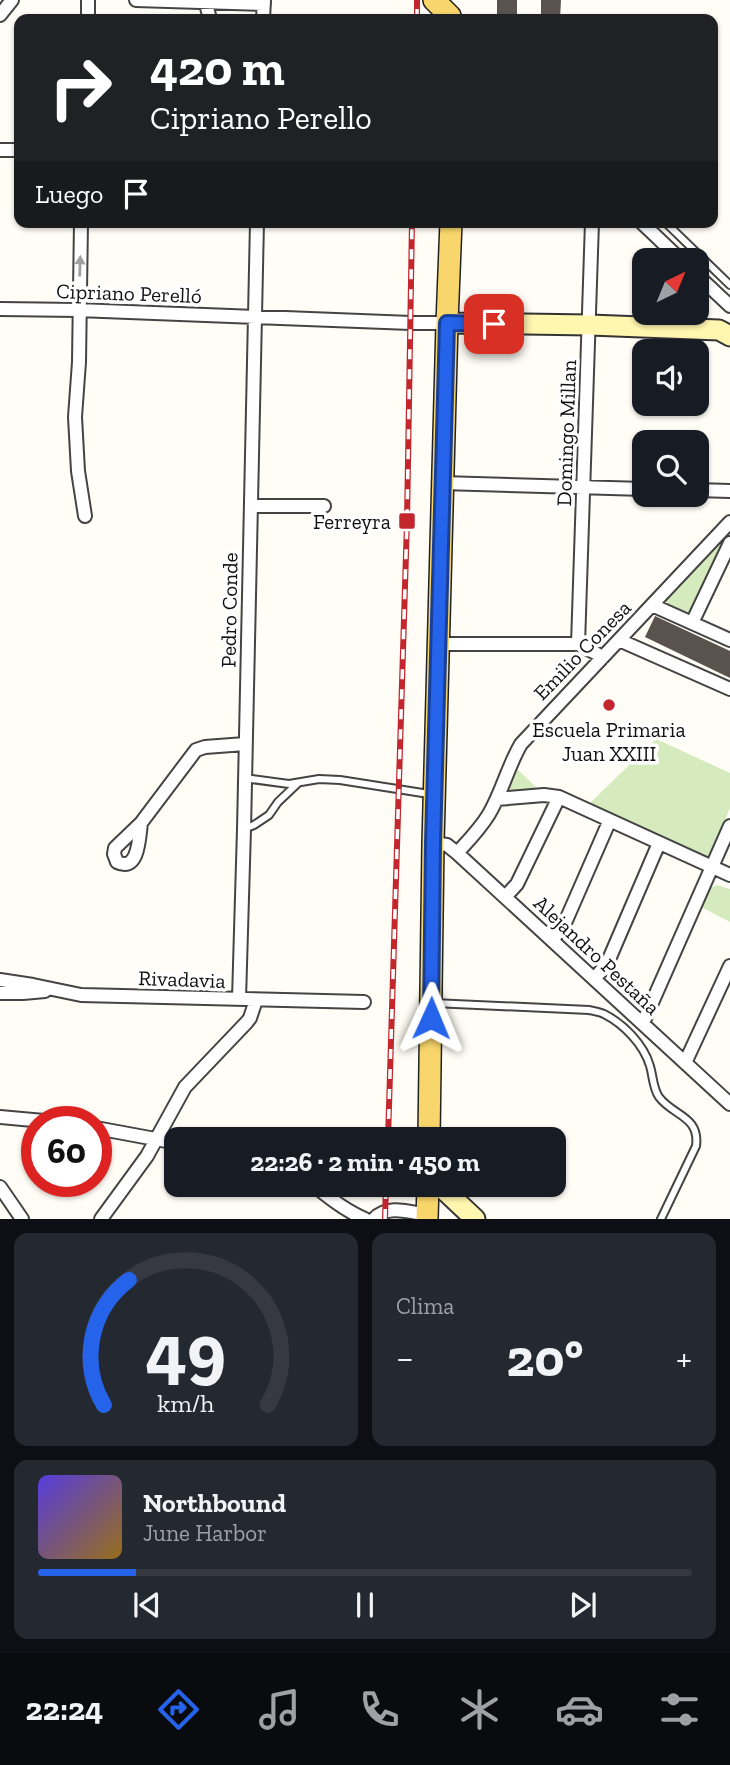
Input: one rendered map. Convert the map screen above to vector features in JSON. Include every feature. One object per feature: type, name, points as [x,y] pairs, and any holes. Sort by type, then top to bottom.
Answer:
[{"type":"main road","points":[[434,0],[454,11]]},
{"type":"main road","points":[[429,1127],[434,795],[451,228]]},
{"type":"main road","points":[[447,323],[719,330],[730,336]]},
{"type":"main road","points":[[427,1217],[428,1197]]},
{"type":"main road","points":[[452,1197],[475,1219]]},
{"type":"street","points":[[0,15],[12,0]]},
{"type":"street","points":[[136,0],[264,2]]},
{"type":"street","points":[[81,228],[79,362],[75,417],[78,471],[85,516]]},
{"type":"street","name":"Pedro Conde","points":[[239,999],[257,228]]},
{"type":"street","name":"Domingo Millan","points":[[578,644],[592,228]]},
{"type":"street","points":[[647,228],[668,248]]},
{"type":"street","points":[[709,286],[730,306]]},
{"type":"street","name":"Cipriano Perelló","points":[[0,309],[447,323]]},
{"type":"street","points":[[442,483],[632,489]]},
{"type":"street","points":[[709,490],[730,491]]},
{"type":"street","points":[[251,506],[324,506]]},
{"type":"street","name":"Emilio Conesa","points":[[457,852],[480,828],[497,799],[512,759],[521,744],[730,522]]},
{"type":"street","points":[[692,623],[730,543]]},
{"type":"street","points":[[652,605],[730,640]]},
{"type":"street","points":[[619,640],[730,689]]},
{"type":"street","points":[[438,644],[578,644],[603,657]]},
{"type":"street","points":[[141,823],[196,750],[245,744]]},
{"type":"street","points":[[497,799],[544,795],[559,797],[730,875]]},
{"type":"street","points":[[506,896],[517,884],[559,797]]},
{"type":"street","points":[[553,939],[564,925],[610,822]]},
{"type":"street","points":[[643,1023],[730,826]]},
{"type":"street","name":"Alejandro Pestaña","points":[[433,843],[447,845],[457,852],[729,1102]]},
{"type":"street","points":[[595,978],[607,964],[659,843]]},
{"type":"street","points":[[685,1063],[730,965]]},
{"type":"street","name":"Rivadavia","points":[[0,980],[80,995],[364,1002]]},
{"type":"street","points":[[0,993],[39,993],[51,989]]},
{"type":"street","points":[[102,1219],[140,1167],[185,1087],[247,1023],[256,1000]]},
{"type":"street","points":[[0,1117],[21,1119]]},
{"type":"street","points":[[112,1131],[164,1141]]},
{"type":"street","points":[[0,1187],[22,1219]]},
{"type":"street","points":[[330,1197],[365,1219]]},
{"type":"street","points":[[374,1219],[379,1213],[396,1210],[427,1217]]},
{"type":"lane","points":[[671,228],[730,285]]},
{"type":"lane","points":[[244,778],[289,784],[319,779],[340,780],[434,795]]},
{"type":"lane","points":[[244,828],[269,815],[278,802],[299,783]]},
{"type":"lane","points":[[432,1003],[589,1010],[603,1013],[635,1039],[646,1054],[656,1094],[692,1124],[698,1137],[662,1219]]},
{"type":"green space","points":[[719,544],[723,546],[688,615],[665,602]]},
{"type":"green space","points":[[656,739],[730,773],[730,808],[709,859],[589,804]]},
{"type":"green space","points":[[511,763],[544,795],[497,799]]},
{"type":"green space","points":[[717,885],[730,889],[730,922],[701,907],[710,888]]},
{"type":"building","points":[[497,0],[517,0],[517,14],[497,14]]},
{"type":"building","points":[[541,0],[561,0],[560,14],[541,14]]},
{"type":"building","points":[[655,616],[730,651],[730,678],[645,637]]},
{"type":"railway","points":[[417,0],[417,14]]},
{"type":"railway","points":[[388,1127],[407,521],[412,228]]},
{"type":"railway","points":[[385,1219],[386,1197]]},
{"type":"place","name":"Ferreyra","points":[[407,521]]},
{"type":"place","name":"Escuela Primaria Juan XXIII","points":[[609,705]]},
{"type":"route","points":[[431,1018],[447,323],[494,324]]}]
